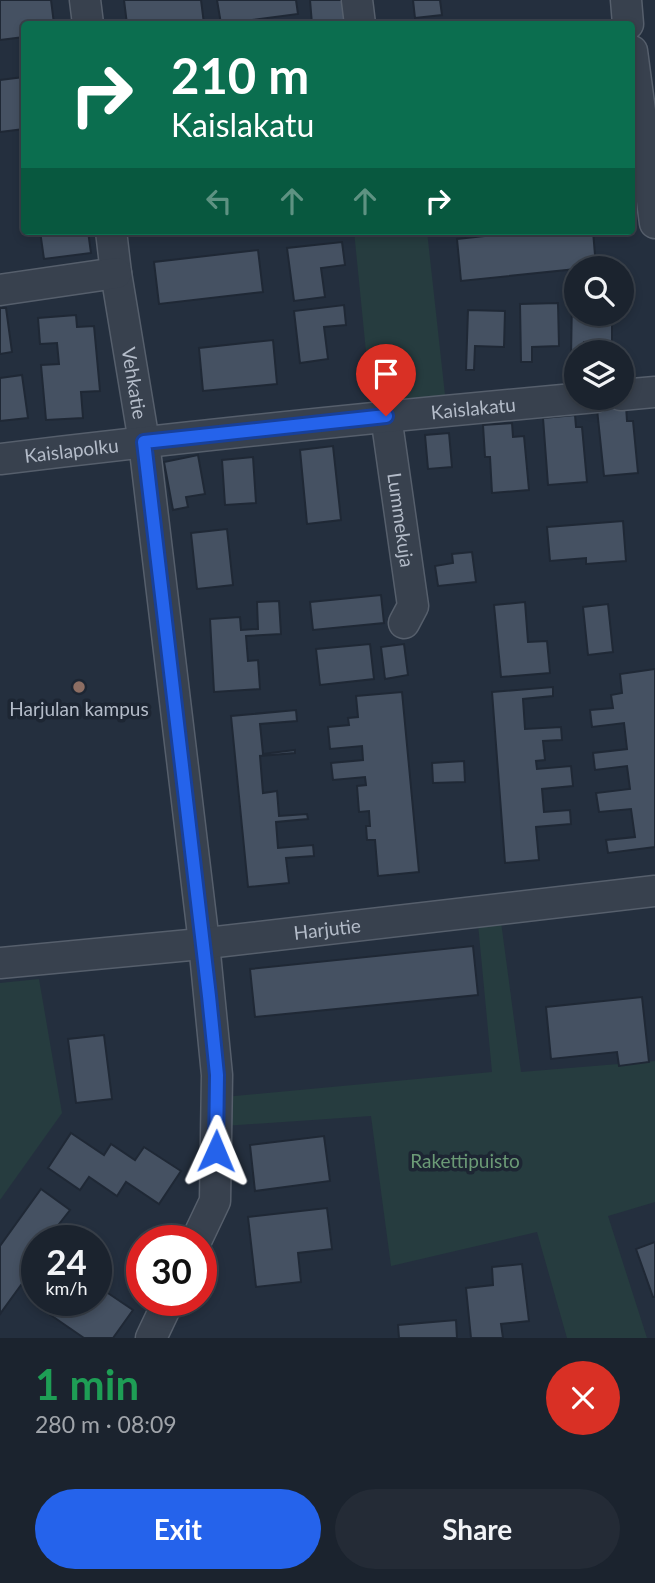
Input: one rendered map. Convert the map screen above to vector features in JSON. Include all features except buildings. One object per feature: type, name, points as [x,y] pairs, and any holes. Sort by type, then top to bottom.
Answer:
[{"type":"street","points":[[85,0],[88,21]]},
{"type":"street","points":[[357,0],[360,21]]},
{"type":"street","points":[[626,0],[628,21]]},
{"type":"street","points":[[635,73],[655,223]]},
{"type":"street","name":"Vehkatie","points":[[111,235],[144,442],[204,943],[217,1075],[215,1201],[204,1225]]},
{"type":"street","points":[[0,290],[116,274]]},
{"type":"street","points":[[634,394],[655,392]]},
{"type":"street","name":"Kaislakatu","points":[[144,442],[564,400]]},
{"type":"street","name":"Lummekuja","points":[[386,416],[413,606],[404,623]]},
{"type":"street","name":"Kaislapolku","points":[[0,459],[144,442]]},
{"type":"street","name":"Harjutie","points":[[0,963],[204,943],[655,891]]},
{"type":"street","points":[[151,1338],[161,1316]]},
{"type":"green space","points":[[354,235],[427,235],[446,404],[372,412]]},
{"type":"green space","name":"Rakettipuisto","points":[[501,922],[521,1072],[655,1061],[655,1202],[608,1216],[647,1338],[567,1338],[537,1232],[391,1266],[371,1116],[223,1126],[224,1097],[492,1072],[478,924]]},
{"type":"green space","points":[[39,979],[62,1113],[0,1200],[0,983]]},
{"type":"place","name":"Harjulan kampus","points":[[79,687]]},
{"type":"route","points":[[216,1151],[217,1075],[204,943],[144,442],[386,416]]}]
